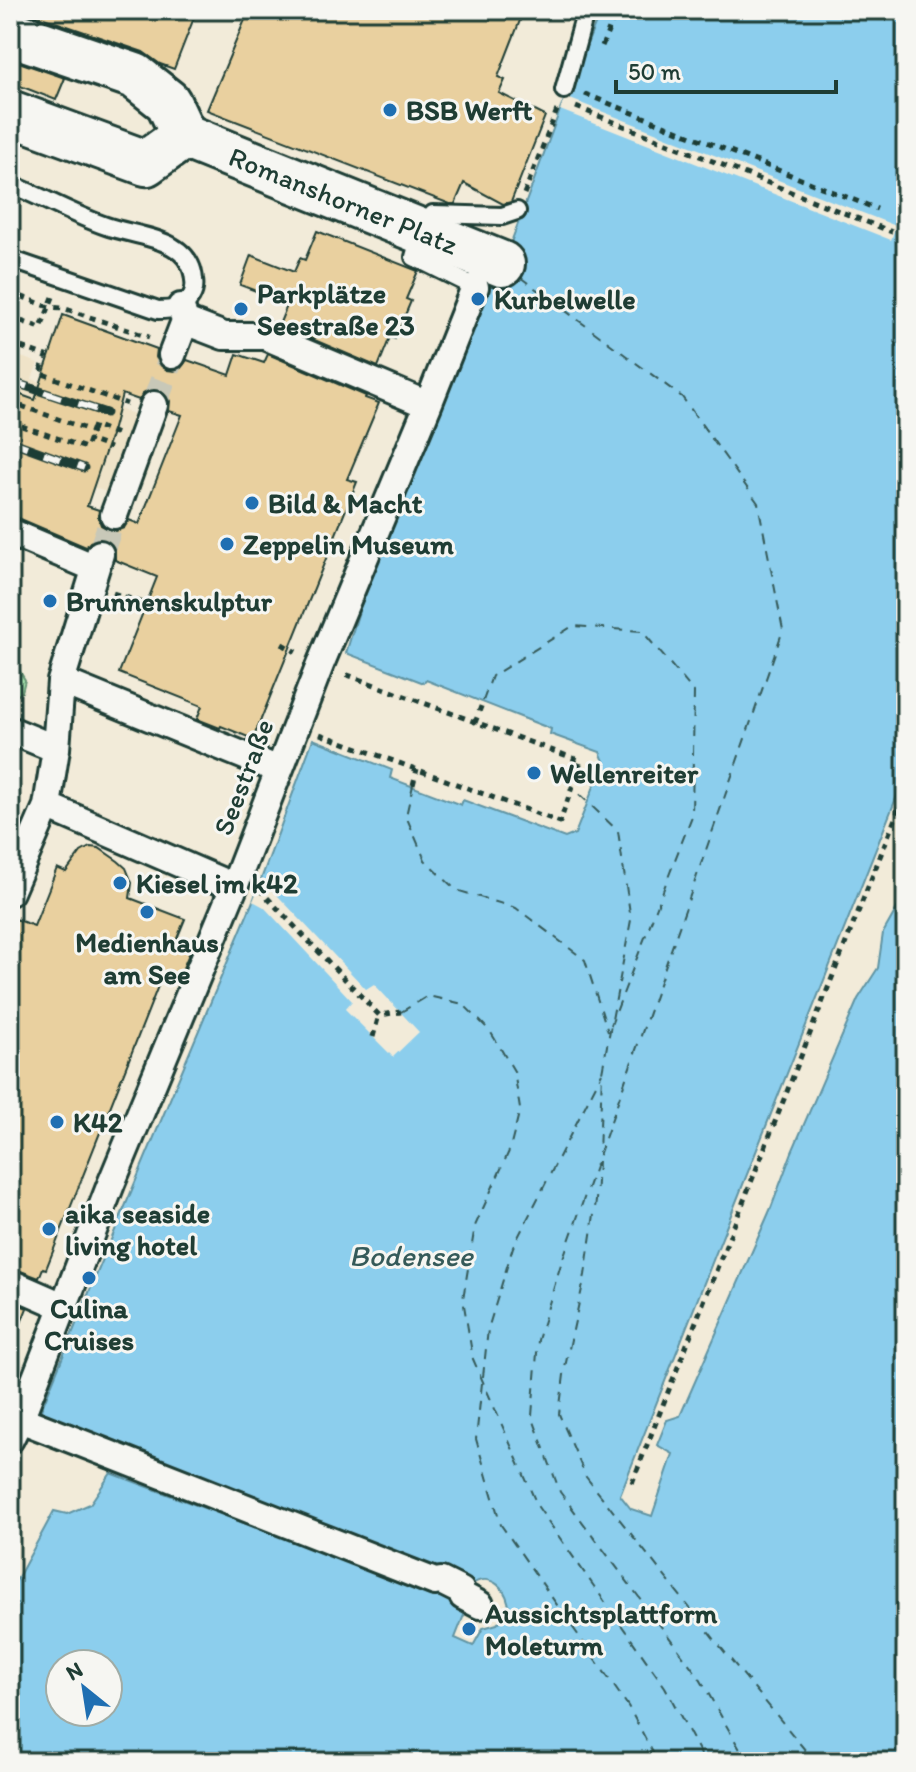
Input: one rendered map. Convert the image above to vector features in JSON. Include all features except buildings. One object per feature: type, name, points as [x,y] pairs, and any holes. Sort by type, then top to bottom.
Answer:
[{"type":"main road","points":[[10,33],[135,76],[168,102],[184,136],[146,163],[10,113]]},
{"type":"main road","name":"Romanshorner Platz","points":[[184,136],[421,232],[489,275]]},
{"type":"street","name":"Seestraße","points":[[15,1429],[320,665],[428,405],[489,275]]},
{"type":"street","points":[[174,350],[183,314],[224,336],[265,336],[428,405]]},
{"type":"street","points":[[114,515],[124,447],[142,405]]},
{"type":"street","points":[[10,532],[98,561],[61,681],[56,749],[47,806],[10,892]]},
{"type":"street","points":[[61,681],[279,770]]},
{"type":"street","points":[[10,730],[56,749]]},
{"type":"street","points":[[47,806],[236,881]]},
{"type":"street","points":[[10,1283],[65,1307]]},
{"type":"street","points":[[15,1429],[458,1595]]},
{"type":"lane","points":[[562,95],[586,10]]},
{"type":"lane","points":[[10,184],[107,227],[160,240],[178,250],[194,268],[195,287],[183,314],[158,310],[10,259]]},
{"type":"lane","points":[[421,232],[433,214],[502,216],[517,211]]},
{"type":"path","points":[[600,52],[617,10]]},
{"type":"path","points":[[583,93],[877,209]]},
{"type":"path","points":[[525,192],[562,95],[892,232]]},
{"type":"path","points":[[10,317],[41,328],[61,277]]},
{"type":"path","points":[[10,292],[49,307],[63,308],[174,350]]},
{"type":"path","points":[[10,343],[46,356],[40,373],[142,405]]},
{"type":"path","points":[[10,402],[92,431]]},
{"type":"path","points":[[10,422],[86,448],[94,425],[124,447]]},
{"type":"path","points":[[89,440],[124,447]]},
{"type":"path","points":[[297,725],[560,822],[581,761],[320,665]]},
{"type":"path","points":[[475,723],[483,701]]},
{"type":"path","points":[[413,785],[417,769]]},
{"type":"path","points":[[570,791],[579,794]]},
{"type":"path","points":[[632,1483],[906,791]]},
{"type":"path","points":[[236,881],[258,888],[379,1015]]},
{"type":"path","points":[[379,1015],[401,1012]]},
{"type":"path","points":[[373,1037],[379,1015]]},
{"type":"shaded area","points":[[10,353],[38,363],[32,379],[140,416],[112,494],[10,459]]},
{"type":"green space","points":[[10,666],[19,670],[25,680],[22,692],[14,698],[10,698]]},
{"type":"water","name":"Bodensee","points":[[601,10],[906,10],[906,773],[620,1495],[631,1509],[652,1516],[673,1454],[657,1445],[667,1420],[680,1416],[858,999],[878,968],[883,933],[906,885],[906,1762],[10,1762],[10,1592],[54,1511],[67,1514],[90,1504],[111,1473],[462,1605],[466,1610],[455,1638],[473,1646],[483,1628],[497,1624],[509,1611],[503,1590],[492,1581],[478,1581],[471,1585],[36,1422],[253,901],[313,739],[392,770],[390,778],[461,805],[463,800],[565,838],[575,834],[604,761],[600,752],[550,734],[551,729],[426,680],[424,683],[346,653],[360,608],[482,299],[503,264]]},
{"type":"pier","points":[[565,97],[896,226],[891,240],[560,110]]},
{"type":"pier","points":[[262,879],[366,989],[374,984],[419,1032],[393,1057],[345,1009],[352,1001],[264,907],[253,901]]},
{"type":"ferry route","points":[[520,277],[682,397],[758,503],[783,630],[561,1264],[538,1340],[532,1416],[560,1492],[699,1677],[747,1762]]},
{"type":"ferry route","points":[[483,701],[492,676],[573,626],[642,631],[694,692],[692,816],[611,1025]]},
{"type":"ferry route","points":[[413,785],[406,816],[425,860],[456,890],[516,908],[585,960],[608,1032]]},
{"type":"ferry route","points":[[579,794],[618,831],[631,920],[602,1072],[599,1154]]},
{"type":"ferry route","points":[[401,1012],[428,996],[463,1004],[490,1031],[514,1071],[520,1109],[510,1149],[475,1226],[463,1299],[473,1359],[538,1507],[665,1687],[705,1762]]},
{"type":"ferry route","points":[[483,1377],[488,1329],[513,1247],[602,1073]]},
{"type":"ferry route","points":[[598,1161],[596,1201],[585,1275],[565,1367],[559,1414],[586,1477],[815,1762]]},
{"type":"ferry route","points":[[482,1383],[476,1439],[501,1525],[628,1706],[658,1762]]},
{"type":"tunnel","points":[[154,405],[172,355]]},
{"type":"tunnel","points":[[100,554],[114,515]]},
{"type":"railway","points":[[10,381],[106,413]]},
{"type":"railway","points":[[10,441],[84,468]]},
{"type":"place","name":"BSB Werft","points":[[390,110]]},
{"type":"place","name":"Kurbelwelle","points":[[478,299]]},
{"type":"place","name":"Parkplätze Seestraße 23","points":[[241,309]]},
{"type":"place","name":"Bild & Macht","points":[[252,503]]},
{"type":"place","name":"Zeppelin Museum","points":[[227,544]]},
{"type":"place","name":"Brunnenskulptur","points":[[50,601]]},
{"type":"place","name":"Wellenreiter","points":[[534,773]]},
{"type":"place","name":"Kiesel im k42","points":[[120,883]]},
{"type":"place","name":"Medienhaus am See","points":[[147,912]]},
{"type":"place","name":"K42","points":[[57,1122]]},
{"type":"place","name":"aika seaside living hotel","points":[[49,1229]]},
{"type":"place","name":"Culina Cruises","points":[[89,1278]]},
{"type":"place","name":"Aussichtsplattform Moleturm","points":[[469,1629]]}]
